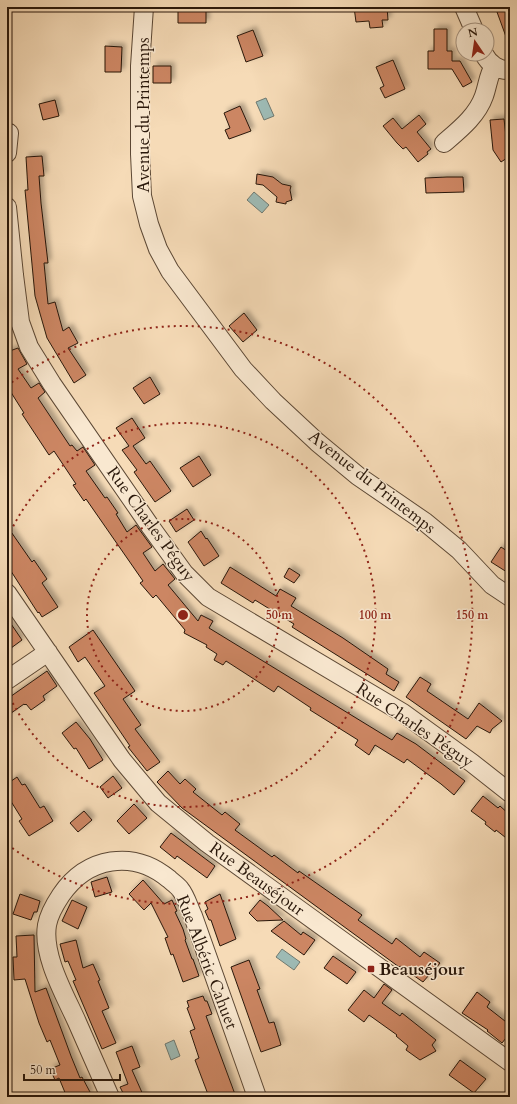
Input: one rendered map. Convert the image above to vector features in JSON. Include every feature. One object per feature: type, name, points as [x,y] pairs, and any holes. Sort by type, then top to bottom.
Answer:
[{"type":"street","name":"Avenue du Printemps","points":[[144,7],[140,66],[140,154],[142,196],[158,249],[170,271],[243,369],[273,401],[317,442],[358,476],[425,522],[459,550],[492,585],[510,597]]},
{"type":"street","points":[[464,7],[471,22]]},
{"type":"street","points":[[444,143],[470,119],[479,106],[484,96],[490,73],[496,64]]},
{"type":"street","points":[[7,153],[9,133]]},
{"type":"street","name":"Rue Charles Péguy","points":[[7,207],[20,322],[29,347],[52,384],[184,573],[208,597],[403,712],[510,792]]},
{"type":"street","name":"Rue Beauséjour","points":[[7,593],[122,760],[158,803],[207,843],[510,1062]]},
{"type":"street","points":[[7,680],[48,652]]},
{"type":"street","name":"Rue Albéric Cahuet","points":[[110,1097],[55,973],[48,947],[47,925],[54,905],[69,883],[88,869],[105,862],[122,861],[141,864],[162,873],[181,889],[193,916],[257,1097]]},
{"type":"water","points":[[266,98],[274,116],[264,120],[256,102]]},
{"type":"water","points":[[254,192],[269,205],[262,213],[247,200]]},
{"type":"water","points":[[282,949],[300,962],[294,970],[276,957]]},
{"type":"water","points":[[174,1040],[180,1056],[171,1060],[165,1044]]},
{"type":"building","points":[[178,7],[206,7],[206,23],[178,23]]},
{"type":"building","points":[[354,7],[387,7],[388,20],[382,20],[383,27],[370,28],[369,21],[356,22]]},
{"type":"building","points":[[510,7],[510,44],[509,45],[497,12]]},
{"type":"building","points":[[434,29],[447,29],[447,51],[452,51],[452,61],[461,62],[472,82],[463,87],[452,69],[428,69],[428,51],[434,51]]},
{"type":"building","points":[[253,30],[263,56],[246,62],[237,36]]},
{"type":"building","points":[[105,46],[122,47],[121,72],[105,72]]},
{"type":"building","points":[[393,60],[405,89],[385,98],[380,88],[384,86],[376,67]]},
{"type":"building","points":[[153,66],[171,66],[171,83],[153,83]]},
{"type":"building","points":[[55,100],[59,116],[43,120],[39,104]]},
{"type":"building","points":[[240,106],[251,131],[229,139],[225,130],[230,128],[224,113]]},
{"type":"building","points":[[419,115],[426,124],[417,132],[431,149],[427,152],[428,154],[418,162],[406,147],[403,149],[383,126],[393,118],[402,129]]},
{"type":"building","points":[[504,119],[507,145],[510,149],[510,156],[501,162],[493,150],[490,120]]},
{"type":"building","points":[[42,156],[44,176],[39,176],[48,263],[44,263],[48,304],[55,302],[63,331],[69,327],[78,343],[68,348],[86,375],[74,383],[47,338],[35,296],[25,190],[28,190],[26,157]]},
{"type":"building","points":[[257,174],[273,177],[282,184],[291,186],[290,190],[292,200],[286,202],[286,204],[276,202],[277,197],[263,185],[256,184]]},
{"type":"building","points":[[463,177],[464,192],[426,193],[425,178]]},
{"type":"building","points":[[244,313],[257,330],[243,342],[229,326]]},
{"type":"building","points":[[18,348],[27,364],[18,369],[31,388],[39,383],[45,392],[38,398],[70,446],[72,445],[77,451],[83,447],[95,465],[86,471],[105,498],[107,497],[118,513],[116,514],[127,532],[136,525],[152,547],[143,553],[155,571],[163,564],[175,579],[168,585],[198,621],[201,615],[213,621],[209,628],[392,740],[397,733],[416,744],[465,781],[454,795],[407,759],[404,763],[375,745],[369,755],[355,745],[358,740],[310,710],[311,708],[278,686],[274,692],[226,661],[223,665],[214,660],[217,654],[206,647],[207,645],[184,633],[185,630],[156,595],[153,598],[140,583],[143,581],[86,499],[84,501],[73,485],[76,484],[54,451],[49,455],[22,414],[24,413],[7,386],[7,352]]},
{"type":"building","points":[[150,377],[160,394],[144,404],[133,388]]},
{"type":"building","points":[[132,418],[145,438],[133,446],[146,464],[150,461],[171,491],[155,502],[134,472],[137,470],[122,450],[129,446],[116,428]]},
{"type":"building","points":[[199,456],[211,475],[193,487],[180,468]]},
{"type":"building","points":[[187,509],[194,520],[176,532],[169,521]]},
{"type":"building","points":[[7,526],[32,562],[34,560],[47,579],[42,583],[58,607],[42,617],[7,565]]},
{"type":"building","points":[[201,531],[219,556],[204,566],[188,542]]},
{"type":"building","points":[[501,547],[510,553],[510,574],[491,562]]},
{"type":"building","points":[[230,567],[276,596],[280,589],[296,598],[291,606],[343,638],[388,669],[386,674],[399,682],[394,691],[292,627],[294,624],[255,600],[253,603],[221,583]]},
{"type":"building","points":[[289,568],[300,575],[294,583],[284,577]]},
{"type":"building","points":[[7,618],[22,640],[7,651]]},
{"type":"building","points":[[93,630],[135,691],[123,699],[141,725],[135,729],[160,762],[147,771],[128,747],[130,746],[94,693],[105,686],[85,657],[78,662],[69,647]]},
{"type":"building","points":[[47,671],[57,686],[43,696],[45,700],[31,710],[26,704],[24,704],[7,716],[7,699]]},
{"type":"building","points":[[420,677],[431,684],[427,691],[468,719],[479,703],[502,721],[492,729],[490,733],[477,726],[466,739],[406,697]]},
{"type":"building","points":[[76,722],[90,739],[103,760],[89,769],[76,748],[74,749],[62,733]]},
{"type":"building","points":[[168,771],[180,784],[185,779],[196,789],[193,792],[222,815],[225,812],[240,824],[235,830],[272,857],[274,855],[298,873],[299,871],[362,915],[358,920],[392,944],[396,938],[420,957],[424,952],[440,963],[430,976],[429,975],[423,982],[400,966],[399,967],[182,808],[157,782]]},
{"type":"building","points":[[113,776],[122,788],[108,798],[100,787]]},
{"type":"building","points":[[17,777],[22,785],[25,784],[40,808],[44,806],[53,821],[29,836],[19,821],[22,819],[7,795],[7,784]]},
{"type":"building","points":[[483,796],[498,808],[500,806],[510,815],[510,841],[496,830],[495,832],[485,824],[486,822],[471,811]]},
{"type":"building","points":[[134,804],[147,818],[129,834],[117,821]]},
{"type":"building","points":[[84,811],[92,820],[78,832],[70,823]]},
{"type":"building","points":[[171,833],[215,866],[207,878],[177,856],[175,859],[160,847]]},
{"type":"building","points":[[107,877],[112,892],[95,897],[91,882]]},
{"type":"building","points":[[143,880],[164,904],[172,900],[199,976],[183,982],[173,954],[171,955],[165,938],[168,937],[151,903],[144,910],[129,894]]},
{"type":"building","points":[[20,894],[40,901],[37,912],[34,912],[31,920],[13,914]]},
{"type":"building","points":[[220,894],[236,939],[220,946],[211,920],[209,920],[205,911],[208,909],[205,902]]},
{"type":"building","points":[[72,900],[87,907],[78,929],[62,921]]},
{"type":"building","points":[[260,900],[283,920],[257,921],[249,913]]},
{"type":"building","points":[[284,921],[301,935],[303,932],[315,940],[304,955],[271,931]]},
{"type":"building","points":[[34,935],[35,992],[46,988],[80,1078],[82,1077],[90,1092],[88,1094],[89,1097],[69,1097],[66,1095],[59,1078],[55,1080],[50,1069],[60,1065],[50,1040],[47,1042],[39,1023],[25,979],[14,980],[13,957],[17,957],[16,936]]},
{"type":"building","points":[[76,940],[83,968],[93,964],[109,1008],[102,1011],[116,1043],[102,1049],[73,981],[76,980],[68,961],[65,962],[60,944]]},
{"type":"building","points":[[333,956],[356,972],[347,984],[324,968]]},
{"type":"building","points":[[249,960],[260,989],[257,990],[269,1023],[274,1022],[281,1045],[261,1052],[231,967]]},
{"type":"building","points":[[384,984],[392,990],[382,1003],[400,1016],[402,1013],[436,1040],[432,1045],[436,1051],[420,1060],[406,1050],[408,1046],[396,1036],[397,1035],[369,1015],[364,1022],[348,1010],[364,990],[374,998]]},
{"type":"building","points":[[477,992],[490,1002],[487,1007],[510,1025],[510,1033],[502,1043],[487,1031],[488,1030],[462,1013]]},
{"type":"building","points":[[203,996],[205,1001],[207,1001],[212,1014],[206,1016],[236,1097],[209,1097],[195,1060],[199,1058],[190,1031],[195,1029],[187,1008],[189,1007],[187,1001]]},
{"type":"building","points":[[132,1046],[140,1067],[132,1070],[144,1097],[125,1097],[120,1087],[128,1084],[116,1052]]},
{"type":"building","points":[[460,1060],[486,1079],[474,1093],[449,1075]]},
{"type":"place","name":"Beauséjour","points":[[371,969]]}]
